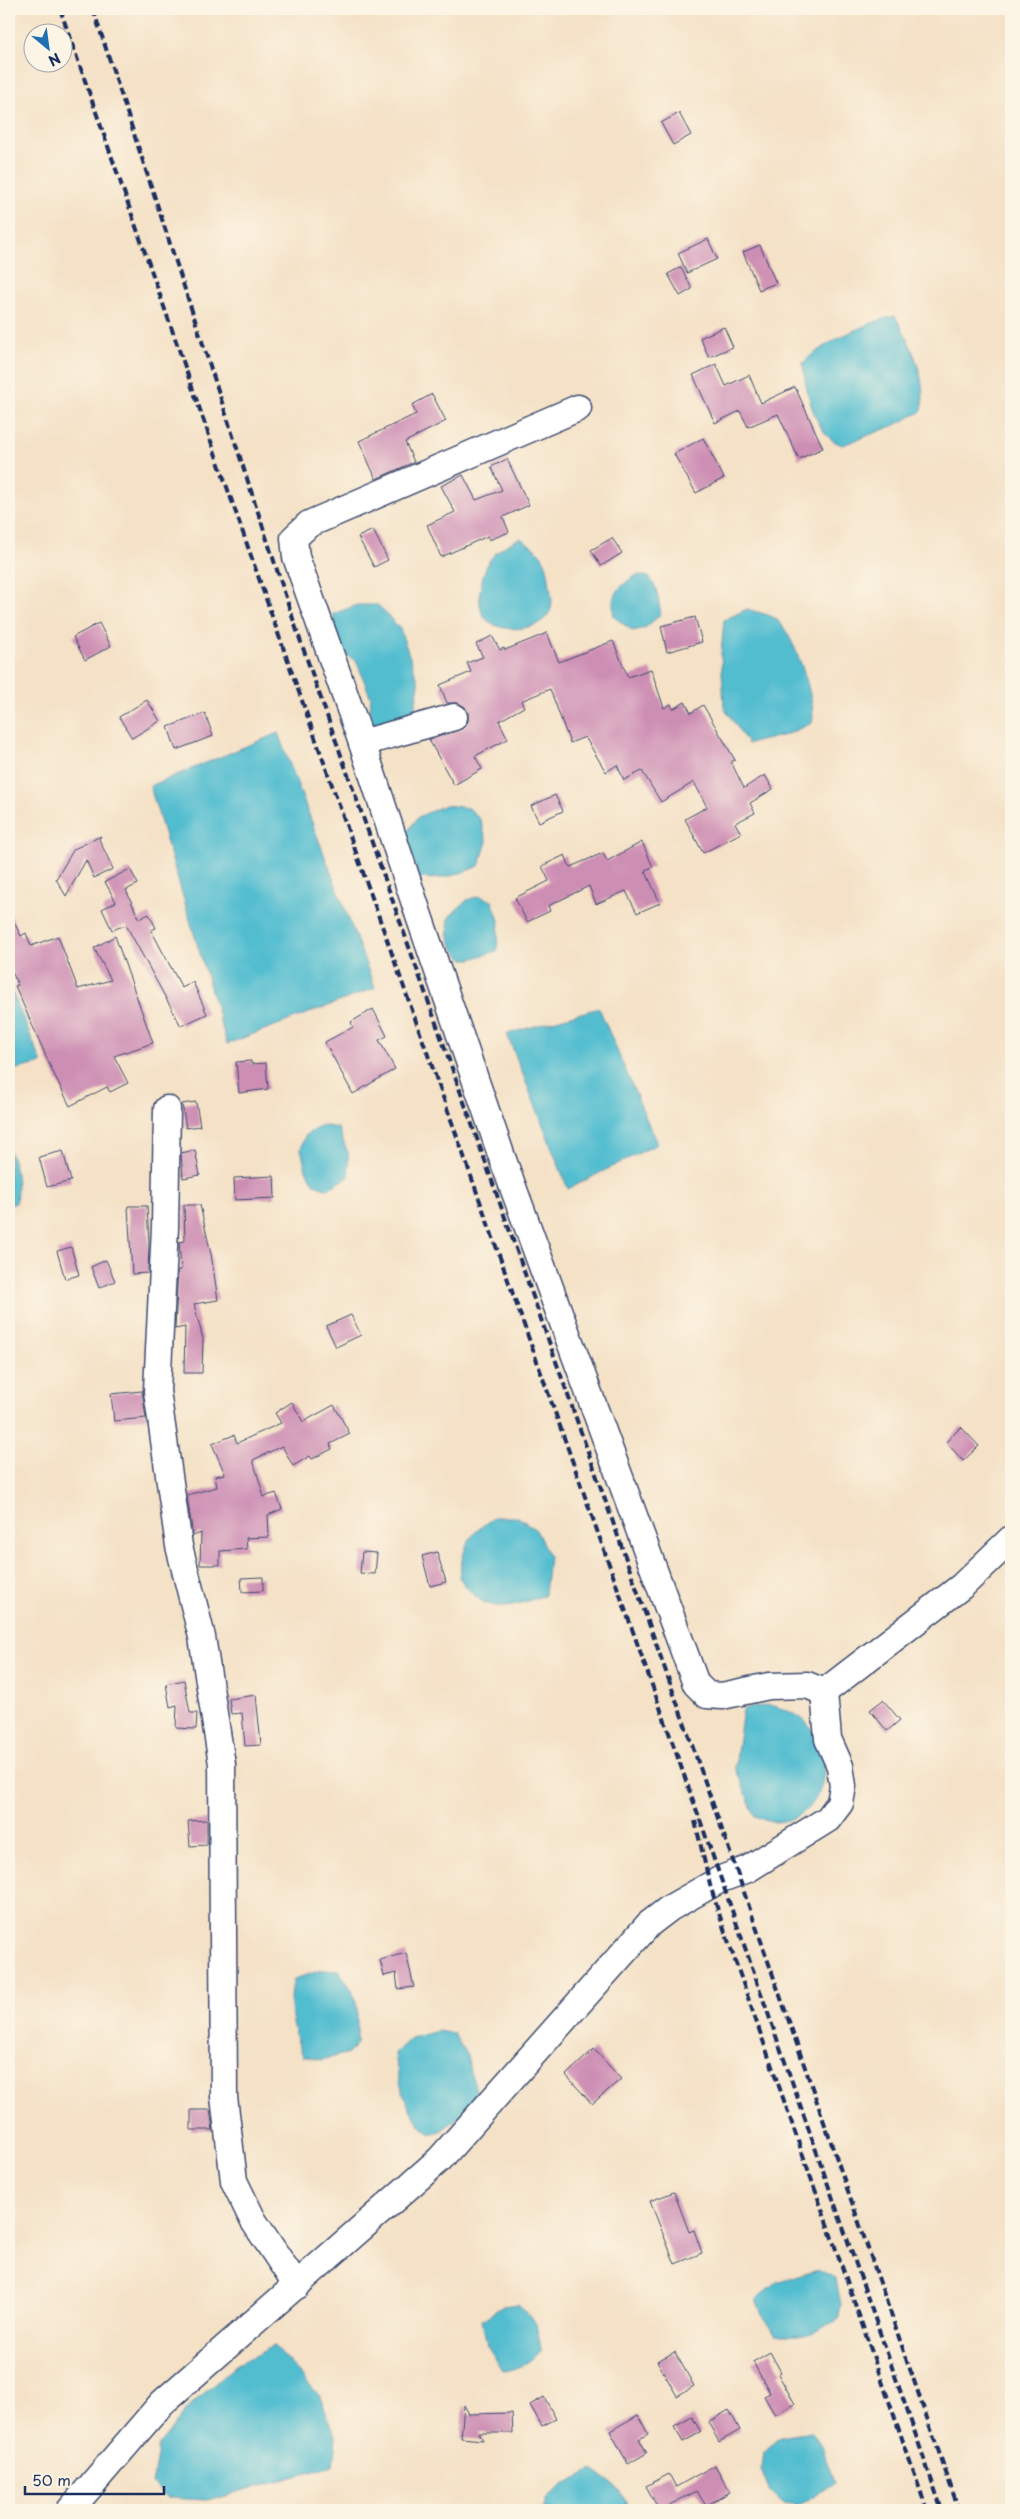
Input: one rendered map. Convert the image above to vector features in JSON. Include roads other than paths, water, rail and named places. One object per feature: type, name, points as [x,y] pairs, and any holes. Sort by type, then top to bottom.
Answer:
[{"type":"street","points":[[578,408],[309,524],[294,538],[296,557],[362,743],[503,1160],[696,1684],[707,1695],[722,1696],[769,1686],[807,1685],[824,1692]]},
{"type":"street","points":[[362,743],[454,716]]},
{"type":"street","points":[[167,1109],[165,1227],[157,1391],[179,1546],[202,1637],[222,1764],[225,2107],[234,2181],[253,2220],[297,2286]]},
{"type":"street","points":[[824,1692],[962,1586],[1011,1539]]},
{"type":"street","points":[[70,2510],[162,2403],[440,2159],[649,1924],[670,1908],[721,1879],[748,1869],[828,1819],[840,1803],[843,1786],[840,1766],[828,1739],[824,1692]]},
{"type":"water","points":[[895,316],[912,349],[920,373],[923,398],[922,411],[895,425],[843,445],[833,441],[825,433],[813,411],[806,386],[803,363],[811,355],[846,334]]},
{"type":"water","points":[[520,538],[534,548],[546,563],[552,606],[542,621],[526,628],[516,629],[498,626],[485,618],[480,605],[480,596],[482,578],[492,557],[502,548]]},
{"type":"water","points":[[637,575],[649,577],[656,588],[661,614],[645,628],[633,631],[614,617],[613,602],[621,587]]},
{"type":"water","points":[[357,605],[378,605],[400,629],[419,684],[414,712],[372,728],[369,722],[371,698],[356,660],[349,657],[340,648],[333,614]]},
{"type":"water","points":[[747,609],[773,617],[783,626],[803,668],[813,714],[812,723],[785,735],[748,744],[724,707],[721,654],[724,620]]},
{"type":"water","points":[[278,733],[375,988],[227,1044],[150,786]]},
{"type":"water","points":[[445,805],[469,808],[480,819],[487,842],[479,866],[442,878],[419,878],[405,835],[418,817]]},
{"type":"water","points":[[479,896],[492,901],[499,920],[497,951],[471,959],[464,959],[455,950],[450,941],[448,930],[449,917],[467,900]]},
{"type":"water","points":[[9,985],[42,1063],[9,1071]]},
{"type":"water","points":[[599,1008],[657,1144],[568,1189],[507,1034]]},
{"type":"water","points":[[321,1125],[338,1128],[348,1153],[349,1177],[327,1189],[315,1184],[306,1170],[301,1149],[305,1136]]},
{"type":"water","points":[[9,1150],[15,1169],[17,1189],[16,1203],[9,1205]]},
{"type":"water","points":[[495,1517],[518,1517],[536,1530],[549,1556],[545,1595],[507,1606],[487,1604],[469,1590],[459,1577],[468,1542],[478,1530]]},
{"type":"water","points":[[770,1705],[795,1714],[808,1724],[817,1738],[823,1754],[824,1770],[821,1786],[815,1800],[804,1811],[790,1819],[773,1822],[755,1816],[735,1767],[743,1709]]},
{"type":"water","points":[[322,1970],[339,1971],[352,1990],[357,2007],[357,2043],[349,2053],[321,2060],[303,2056],[294,2028],[291,1998],[294,1979]]},
{"type":"water","points":[[438,2031],[454,2034],[467,2056],[479,2102],[441,2131],[429,2134],[414,2117],[404,2097],[395,2053],[411,2038]]},
{"type":"water","points":[[817,2270],[836,2279],[841,2305],[838,2320],[809,2334],[794,2336],[776,2335],[762,2314],[756,2299],[776,2283]]},
{"type":"water","points":[[518,2304],[535,2324],[541,2350],[533,2358],[515,2369],[503,2371],[487,2345],[482,2320],[503,2306]]},
{"type":"water","points":[[274,2346],[319,2395],[336,2436],[333,2466],[207,2500],[167,2498],[152,2484],[159,2444],[193,2403],[236,2365]]},
{"type":"water","points":[[810,2432],[823,2448],[834,2484],[798,2506],[783,2504],[770,2492],[761,2469],[763,2452],[781,2437]]},
{"type":"water","points":[[593,2470],[620,2489],[629,2510],[543,2510],[547,2497],[566,2483]]},
{"type":"railway","points":[[60,9],[279,636],[721,1879],[942,2510]]},
{"type":"railway","points":[[93,9],[297,631],[737,1872],[959,2510]]},
{"type":"railway","points":[[695,1821],[710,1885],[724,1929],[927,2510]]}]
